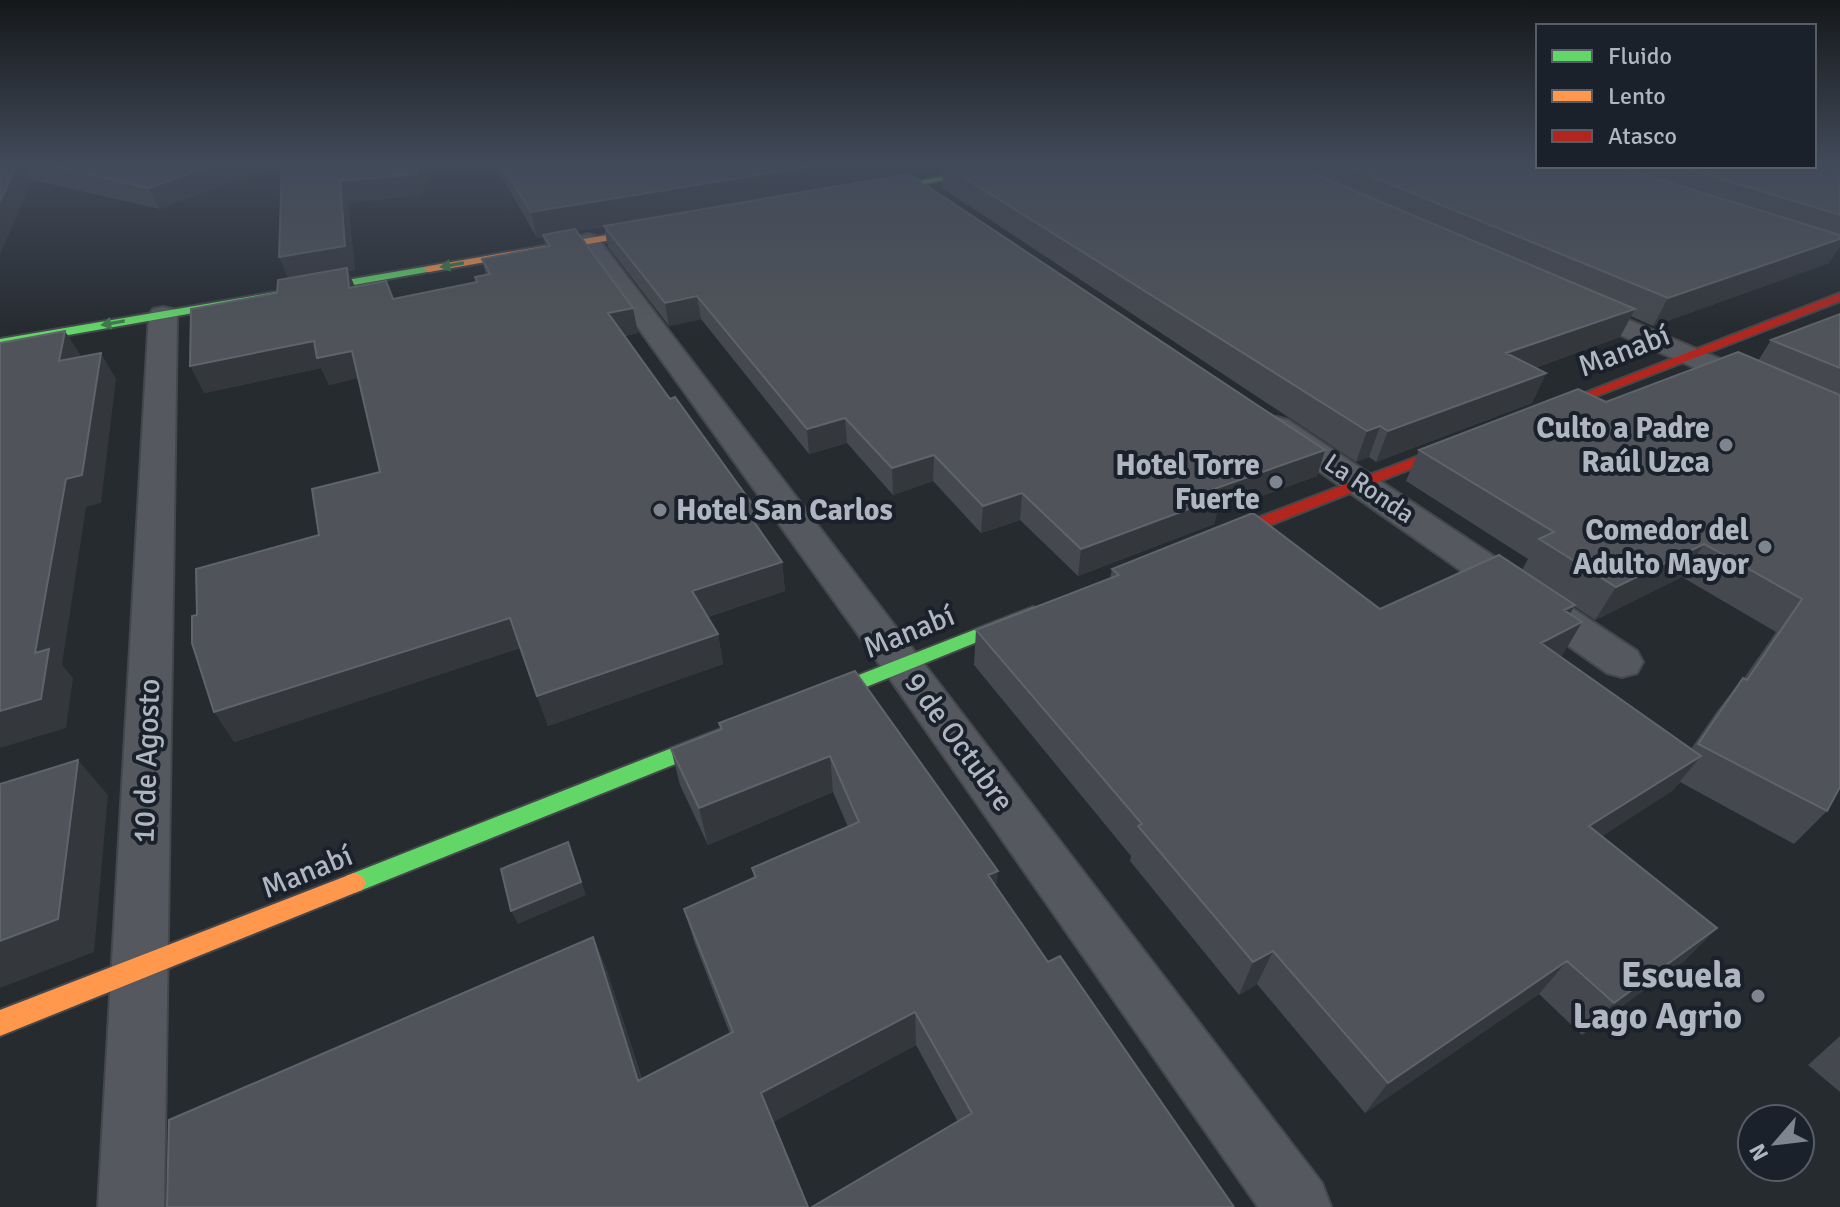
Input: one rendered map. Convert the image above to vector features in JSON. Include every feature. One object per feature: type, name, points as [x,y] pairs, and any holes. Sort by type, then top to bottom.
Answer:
[{"type":"street","points":[[0,343],[682,225]]},
{"type":"street","name":"9 de Octubre","points":[[588,241],[903,665],[1298,1207]]},
{"type":"street","name":"Manabí","points":[[1509,425],[1840,297]]},
{"type":"street","points":[[1557,298],[1840,422]]},
{"type":"street","name":"10 de Agosto","points":[[131,1207],[163,315]]},
{"type":"street","name":"La Ronda","points":[[1256,413],[1622,662]]},
{"type":"street","points":[[1198,548],[1480,437]]},
{"type":"street","name":"Manabí","points":[[785,711],[1050,606]]},
{"type":"street","name":"Manabí","points":[[0,1023],[741,729]]},
{"type":"building","points":[[280,219],[343,219],[345,246],[279,257]]},
{"type":"building","points":[[643,219],[977,219],[1325,450],[1211,490],[1221,497],[1081,549],[1022,493],[983,506],[934,455],[892,468],[845,418],[807,429],[697,296],[665,303],[604,226]]},
{"type":"building","points":[[1031,219],[1422,219],[1635,309],[1506,353],[1546,373],[1388,431],[1380,426],[1367,431]]},
{"type":"building","points":[[1476,219],[1789,219],[1840,235],[1840,239],[1668,298]]},
{"type":"building","points":[[575,229],[633,308],[608,313],[670,399],[675,397],[758,512],[749,515],[782,562],[692,591],[718,634],[537,696],[510,618],[214,712],[192,643],[192,616],[197,615],[196,569],[319,535],[312,489],[380,472],[352,351],[317,358],[314,341],[190,366],[191,309],[277,293],[278,280],[347,268],[349,288],[386,281],[393,299],[477,282],[475,277],[490,274],[482,259],[550,246],[543,235]]},
{"type":"building","points":[[1840,314],[1840,368],[1771,340]]},
{"type":"building","points":[[65,331],[59,361],[101,353],[82,475],[66,479],[35,653],[49,649],[41,699],[0,711],[0,343]]},
{"type":"building","points":[[1738,352],[1840,395],[1840,787],[1827,811],[1698,744],[1743,678],[1747,680],[1802,599],[1704,544],[1616,587],[1539,539],[1554,532],[1419,450],[1578,389],[1606,402]]},
{"type":"building","points":[[1253,513],[1380,609],[1499,555],[1575,605],[1564,610],[1582,622],[1541,643],[1701,756],[1589,826],[1717,928],[1614,1003],[1567,961],[1388,1083],[1273,951],[1253,962],[1138,826],[1142,824],[976,630],[1119,575],[1112,569]]},
{"type":"building","points":[[855,671],[998,871],[988,875],[1048,962],[1060,956],[1234,1207],[812,1207],[972,1113],[915,1012],[761,1093],[808,1207],[167,1207],[169,1120],[593,937],[638,1081],[733,1032],[684,909],[756,877],[752,868],[859,822],[830,756],[699,808],[671,749],[722,729],[719,723]]},
{"type":"building","points":[[78,760],[58,919],[0,941],[0,784]]},
{"type":"building","points":[[568,842],[581,882],[511,911],[501,869]]},
{"type":"traffic: fast","points":[[0,343],[429,269]]},
{"type":"traffic: fast","points":[[807,703],[1033,613]]},
{"type":"traffic: fast","points":[[354,883],[728,734]]},
{"type":"traffic: slow","points":[[429,269],[664,228]]},
{"type":"traffic: slow","points":[[0,1023],[354,883]]},
{"type":"traffic: jam","points":[[1533,416],[1840,297]]},
{"type":"traffic: jam","points":[[1209,543],[1468,441]]},
{"type":"place","name":"Culto a Padre Raúl Uzca","points":[[1726,445]]},
{"type":"place","name":"Hotel Torre Fuerte","points":[[1276,482]]},
{"type":"place","name":"Hotel San Carlos","points":[[660,510]]},
{"type":"place","name":"Comedor del Adulto Mayor","points":[[1765,547]]},
{"type":"place","name":"Escuela Lago Agrio","points":[[1758,996]]}]
